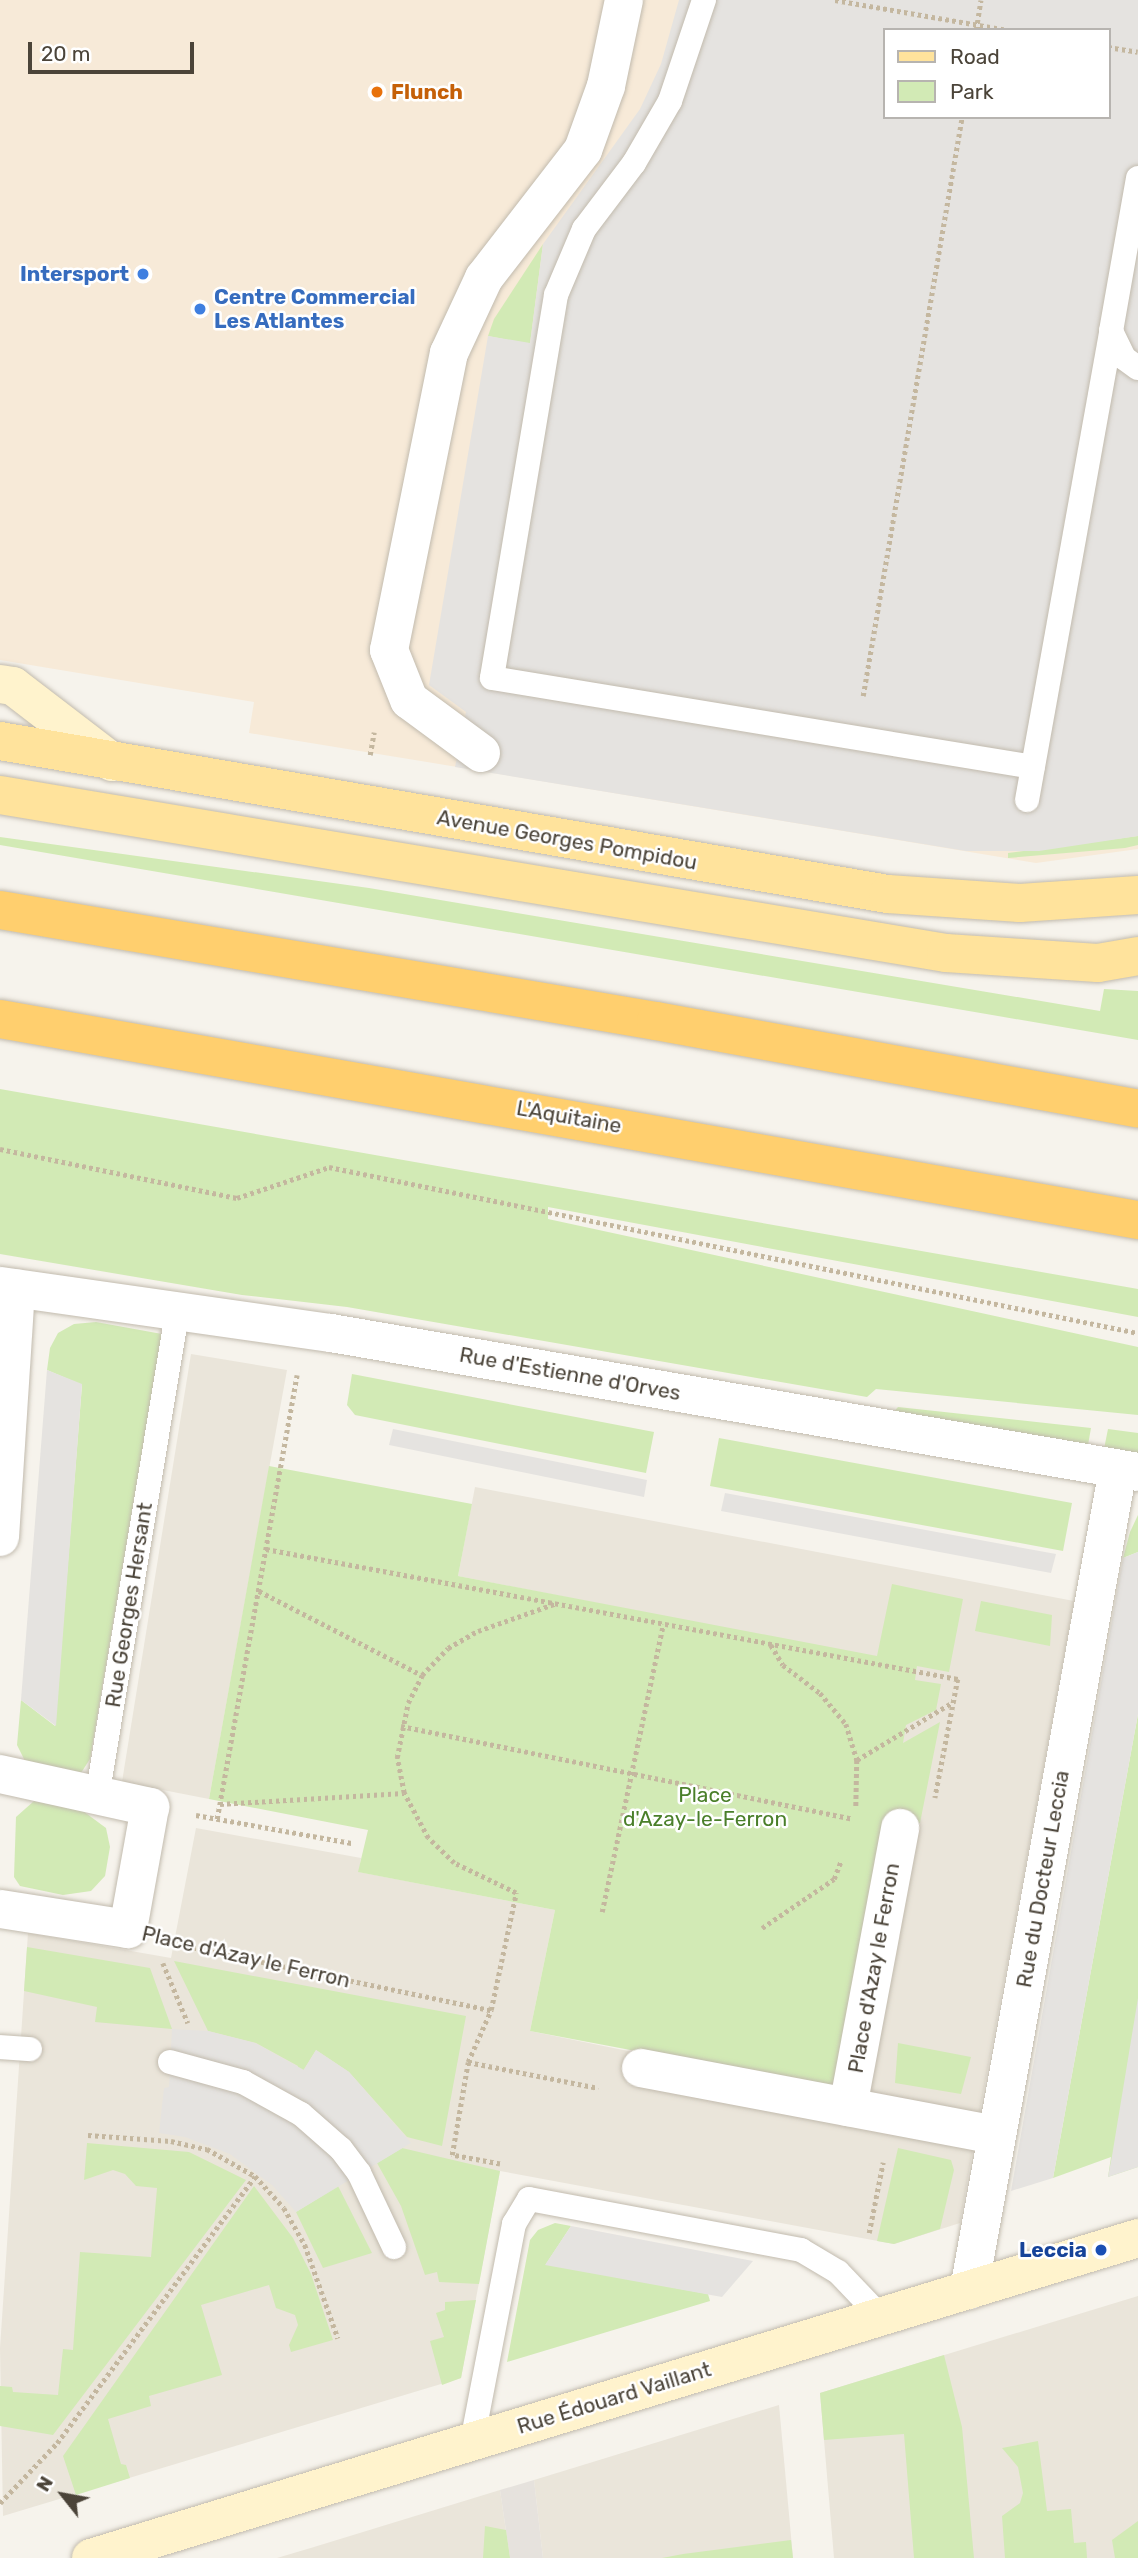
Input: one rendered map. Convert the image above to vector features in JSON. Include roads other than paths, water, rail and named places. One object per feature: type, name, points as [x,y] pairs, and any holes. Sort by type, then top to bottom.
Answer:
[{"type":"highway","points":[[0,910],[656,1021],[1138,1109]]},
{"type":"highway","name":"L'Aquitaine","points":[[0,1019],[1138,1220]]},
{"type":"main road","points":[[0,684],[13,686],[112,762]]},
{"type":"main road","name":"Avenue Georges Pompidou","points":[[0,741],[888,894],[1020,903],[1138,895]]},
{"type":"main road","points":[[0,795],[946,953],[1098,963],[1138,970]]},
{"type":"main road","points":[[1098,963],[1138,956]]},
{"type":"main road","name":"Rue Édouard Vaillant","points":[[91,2558],[1138,2238]]},
{"type":"street","points":[[481,753],[409,700],[389,650],[449,353],[484,278],[583,150],[606,86],[624,0]]},
{"type":"street","points":[[0,1537],[8,1288]]},
{"type":"street","name":"Rue d'Estienne d'Orves","points":[[8,1288],[177,1314],[305,1329],[1128,1470]]},
{"type":"street","name":"Rue du Docteur Leccia","points":[[969,2290],[1128,1470]]},
{"type":"street","points":[[0,1774],[97,1797]]},
{"type":"street","name":"Place d'Azay le Ferron","points":[[0,1909],[141,1934],[150,1807],[97,1797]]},
{"type":"street","name":"Place d'Azay le Ferron","points":[[848,2107],[900,1828]]},
{"type":"street","points":[[641,2068],[997,2135]]},
{"type":"lane","points":[[704,0],[670,101],[634,163],[584,229],[556,295],[492,678],[1033,767]]},
{"type":"lane","points":[[1027,800],[1138,178]]},
{"type":"lane","points":[[1111,331],[1124,358],[1138,368]]},
{"type":"lane","name":"Rue Georges Hersant","points":[[97,1797],[177,1314]]},
{"type":"lane","points":[[0,2046],[30,2049]]},
{"type":"lane","points":[[170,2062],[206,2068],[279,2099],[341,2149],[373,2198],[394,2247]]},
{"type":"lane","points":[[472,2442],[514,2224],[529,2199],[801,2250],[838,2272],[880,2316]]},
{"type":"place","name":"Flunch","points":[[377,92]]},
{"type":"place","name":"Intersport","points":[[143,274]]},
{"type":"place","name":"Centre Commercial Les Atlantes","points":[[200,309]]},
{"type":"place","name":"Leccia","points":[[1101,2250]]},
{"type":"park label","name":"Place d'Azay-le-Ferron","points":[[705,1807]]}]
